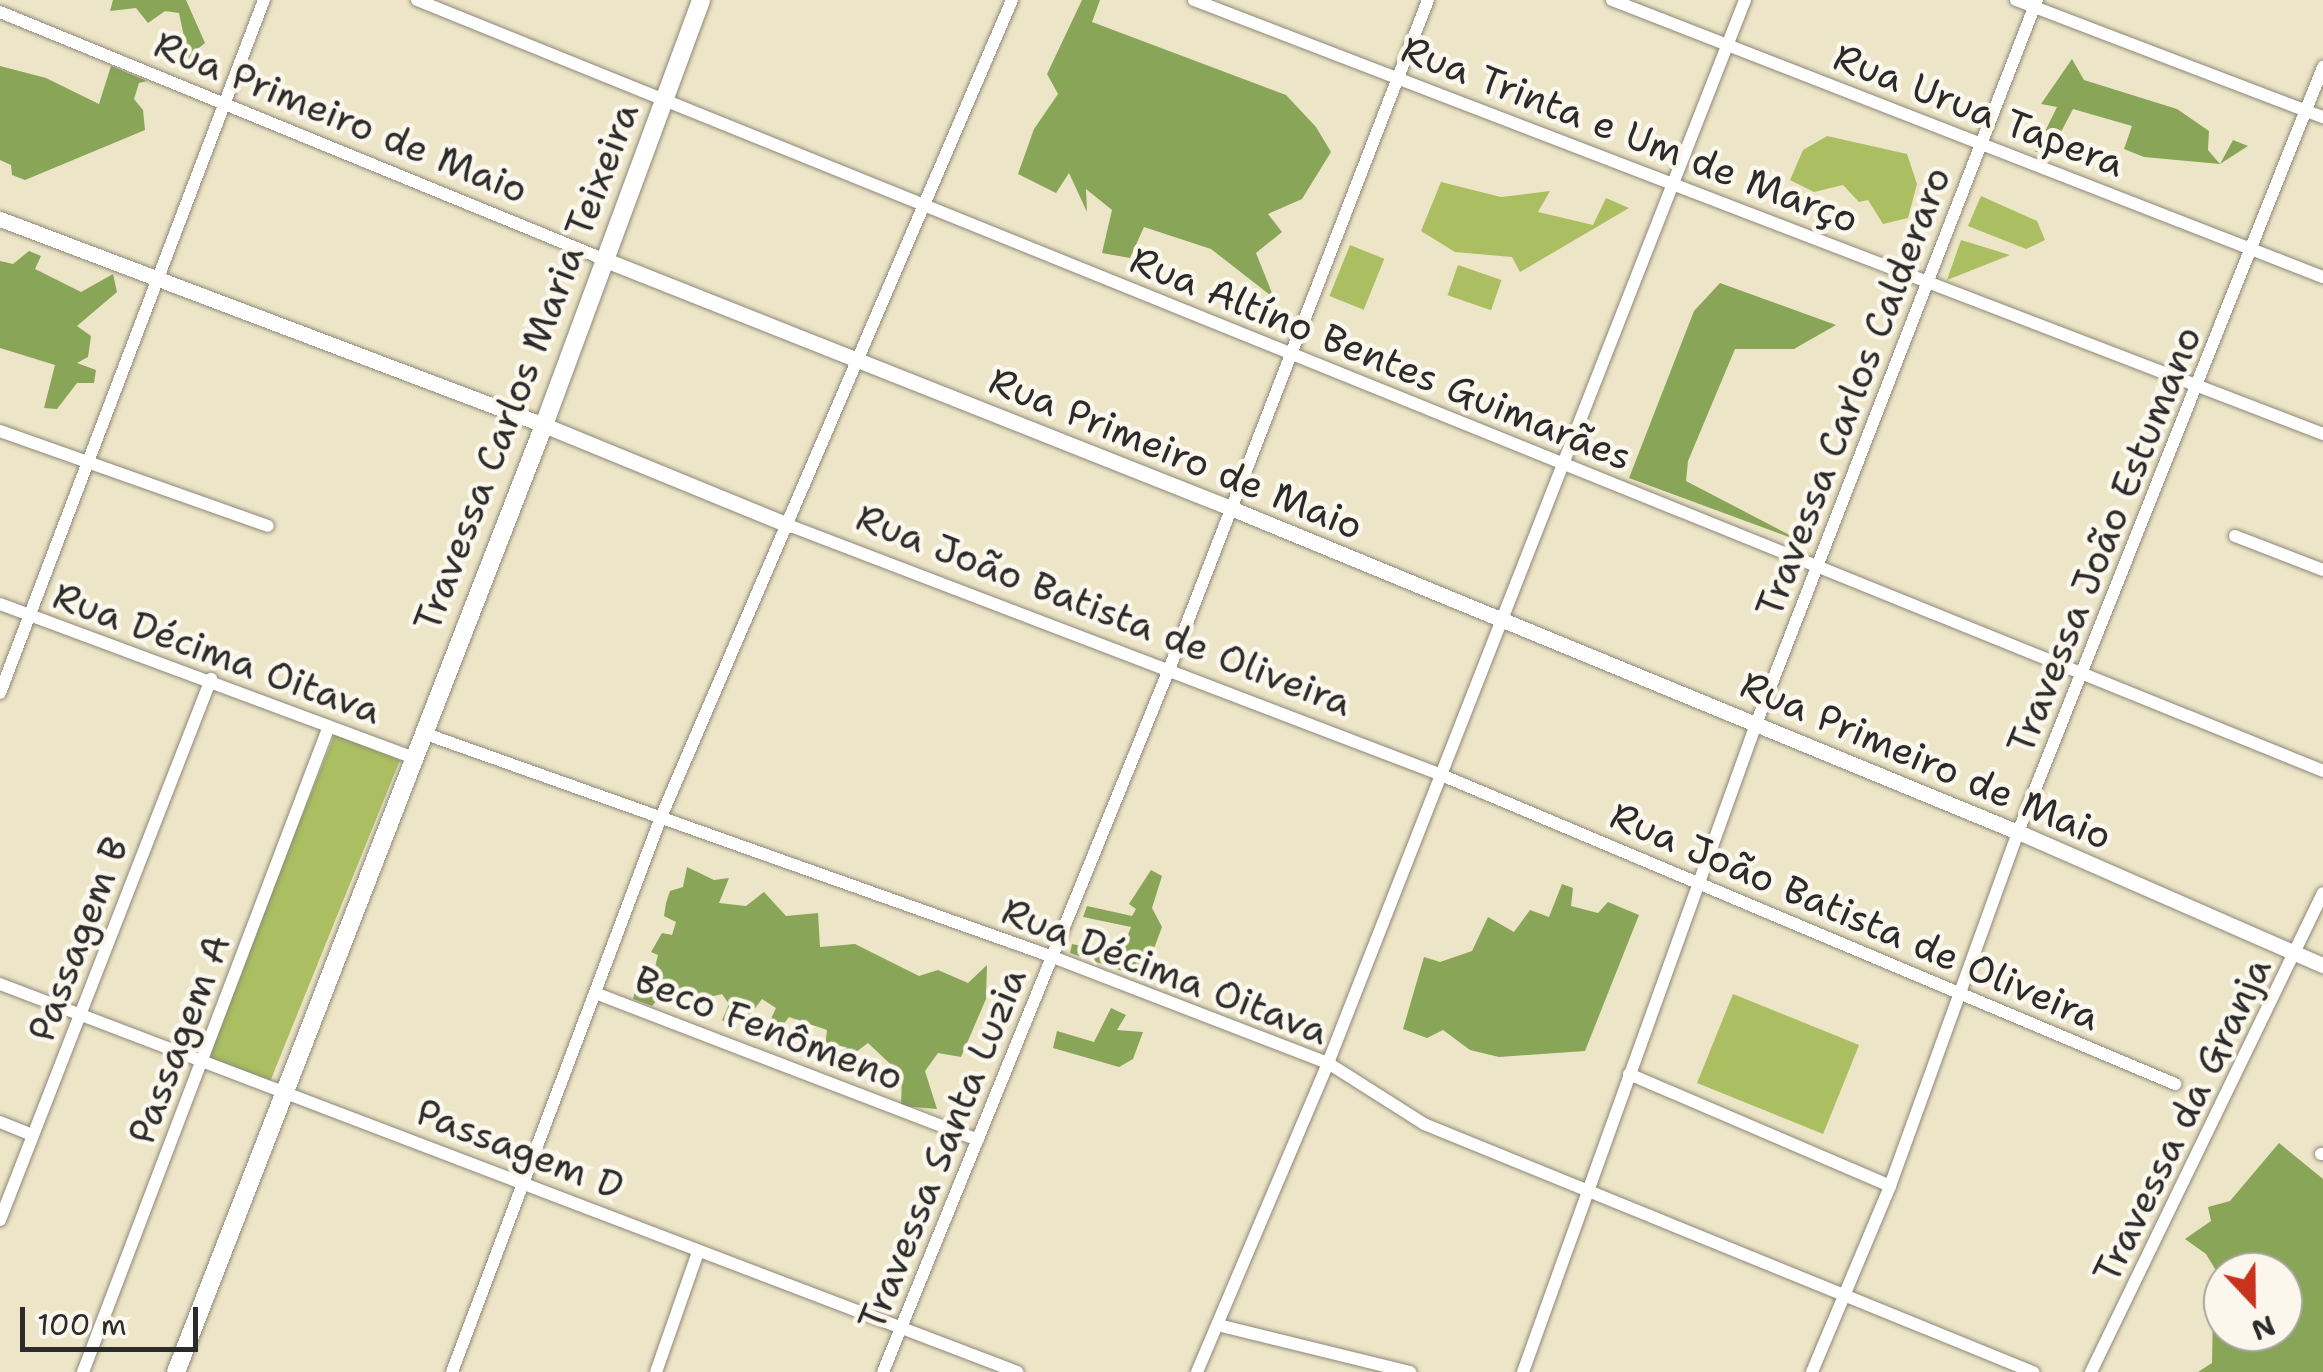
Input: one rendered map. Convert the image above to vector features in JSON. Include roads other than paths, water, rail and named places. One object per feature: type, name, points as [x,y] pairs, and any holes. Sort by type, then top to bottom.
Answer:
[{"type":"main road","name":"Travessa Carlos Maria Teixeira","points":[[176,1372],[544,425],[700,0]]},
{"type":"street","points":[[0,693],[264,0]]},
{"type":"street","name":"Rua Altíno Bentes Guimarães","points":[[417,0],[2323,771]]},
{"type":"street","points":[[452,1372],[661,818],[1012,0]]},
{"type":"street","name":"Rua Trinta e Um de Março","points":[[1194,0],[2323,434]]},
{"type":"street","name":"Travessa Santa Luzia","points":[[884,1372],[1233,509],[1428,0]]},
{"type":"street","name":"Rua Urua Tapera","points":[[1612,0],[2323,277]]},
{"type":"street","points":[[1197,1372],[1328,1063],[1745,0]]},
{"type":"street","points":[[2016,0],[2036,4],[2323,117]]},
{"type":"street","name":"Travessa Carlos Calderaro","points":[[1523,1372],[1585,1188],[1756,724],[2036,4]]},
{"type":"street","name":"Rua Primeiro de Maio","points":[[0,12],[603,259],[1233,509],[2018,832],[2323,965]]},
{"type":"street","name":"Travessa João Estumano","points":[[1812,1372],[1890,1186],[2018,832],[2201,386],[2323,67]]},
{"type":"street","name":"Rua João Batista de Oliveira","points":[[0,219],[544,425],[788,525],[1170,667],[1439,774],[1697,888],[2175,1084]]},
{"type":"street","points":[[0,431],[268,526]]},
{"type":"street","points":[[2235,536],[2323,570]]},
{"type":"street","name":"Rua Décima Oitava","points":[[0,604],[414,758]]},
{"type":"street","name":"Passagem B","points":[[0,1220],[210,680]]},
{"type":"street","name":"Passagem A","points":[[83,1372],[329,726]]},
{"type":"street","name":"Rua Décima Oitava","points":[[422,733],[1053,958],[1328,1063],[1424,1124],[1846,1292],[1879,1313],[2033,1372]]},
{"type":"street","name":"Travessa da Granja","points":[[2091,1372],[2323,893]]},
{"type":"street","name":"Passagem D","points":[[0,984],[202,1062],[287,1090],[698,1252],[1017,1372]]},
{"type":"street","name":"Beco Fenômeno","points":[[595,993],[978,1140]]},
{"type":"street","points":[[1630,1074],[1890,1186]]},
{"type":"street","points":[[0,1122],[33,1135]]},
{"type":"street","points":[[656,1372],[698,1252]]},
{"type":"street","points":[[1218,1325],[1410,1372]]}]
